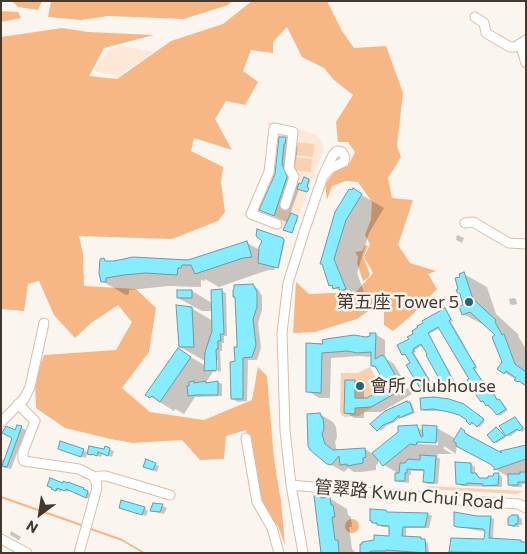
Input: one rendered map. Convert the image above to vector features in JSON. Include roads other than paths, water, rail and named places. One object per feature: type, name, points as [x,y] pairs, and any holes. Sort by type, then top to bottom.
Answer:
[{"type":"street","points":[[474,17],[484,23],[486,33],[510,47],[515,47],[523,42],[526,63]]},
{"type":"street","points":[[277,224],[251,214],[269,172],[274,128],[293,132],[288,168],[294,177],[285,205]]},
{"type":"street","points":[[303,553],[291,485],[284,413],[283,322],[288,283],[293,264],[323,176]]},
{"type":"street","points":[[465,223],[473,222],[509,243],[526,244]]},
{"type":"street","points":[[1,422],[24,399],[30,387],[44,324]]},
{"type":"street","points":[[18,404],[35,421],[23,453],[24,461],[79,470],[94,478],[97,488],[79,553]]},
{"type":"street","points":[[246,438],[257,502],[272,528],[279,553]]},
{"type":"street","points":[[94,478],[106,476],[170,495]]},
{"type":"street","name":"管翠路 Kwun Chui Road","points":[[291,485],[519,504],[526,508]]},
{"type":"street","points":[[1,539],[27,553]]},
{"type":"waterway","points":[[1,497],[84,526]]},
{"type":"waterway","points":[[88,528],[122,540],[144,553]]},
{"type":"place","name":"第五座 Tower 5","points":[[469,302]]},
{"type":"place","name":"會所 Clubhouse","points":[[360,386]]}]
